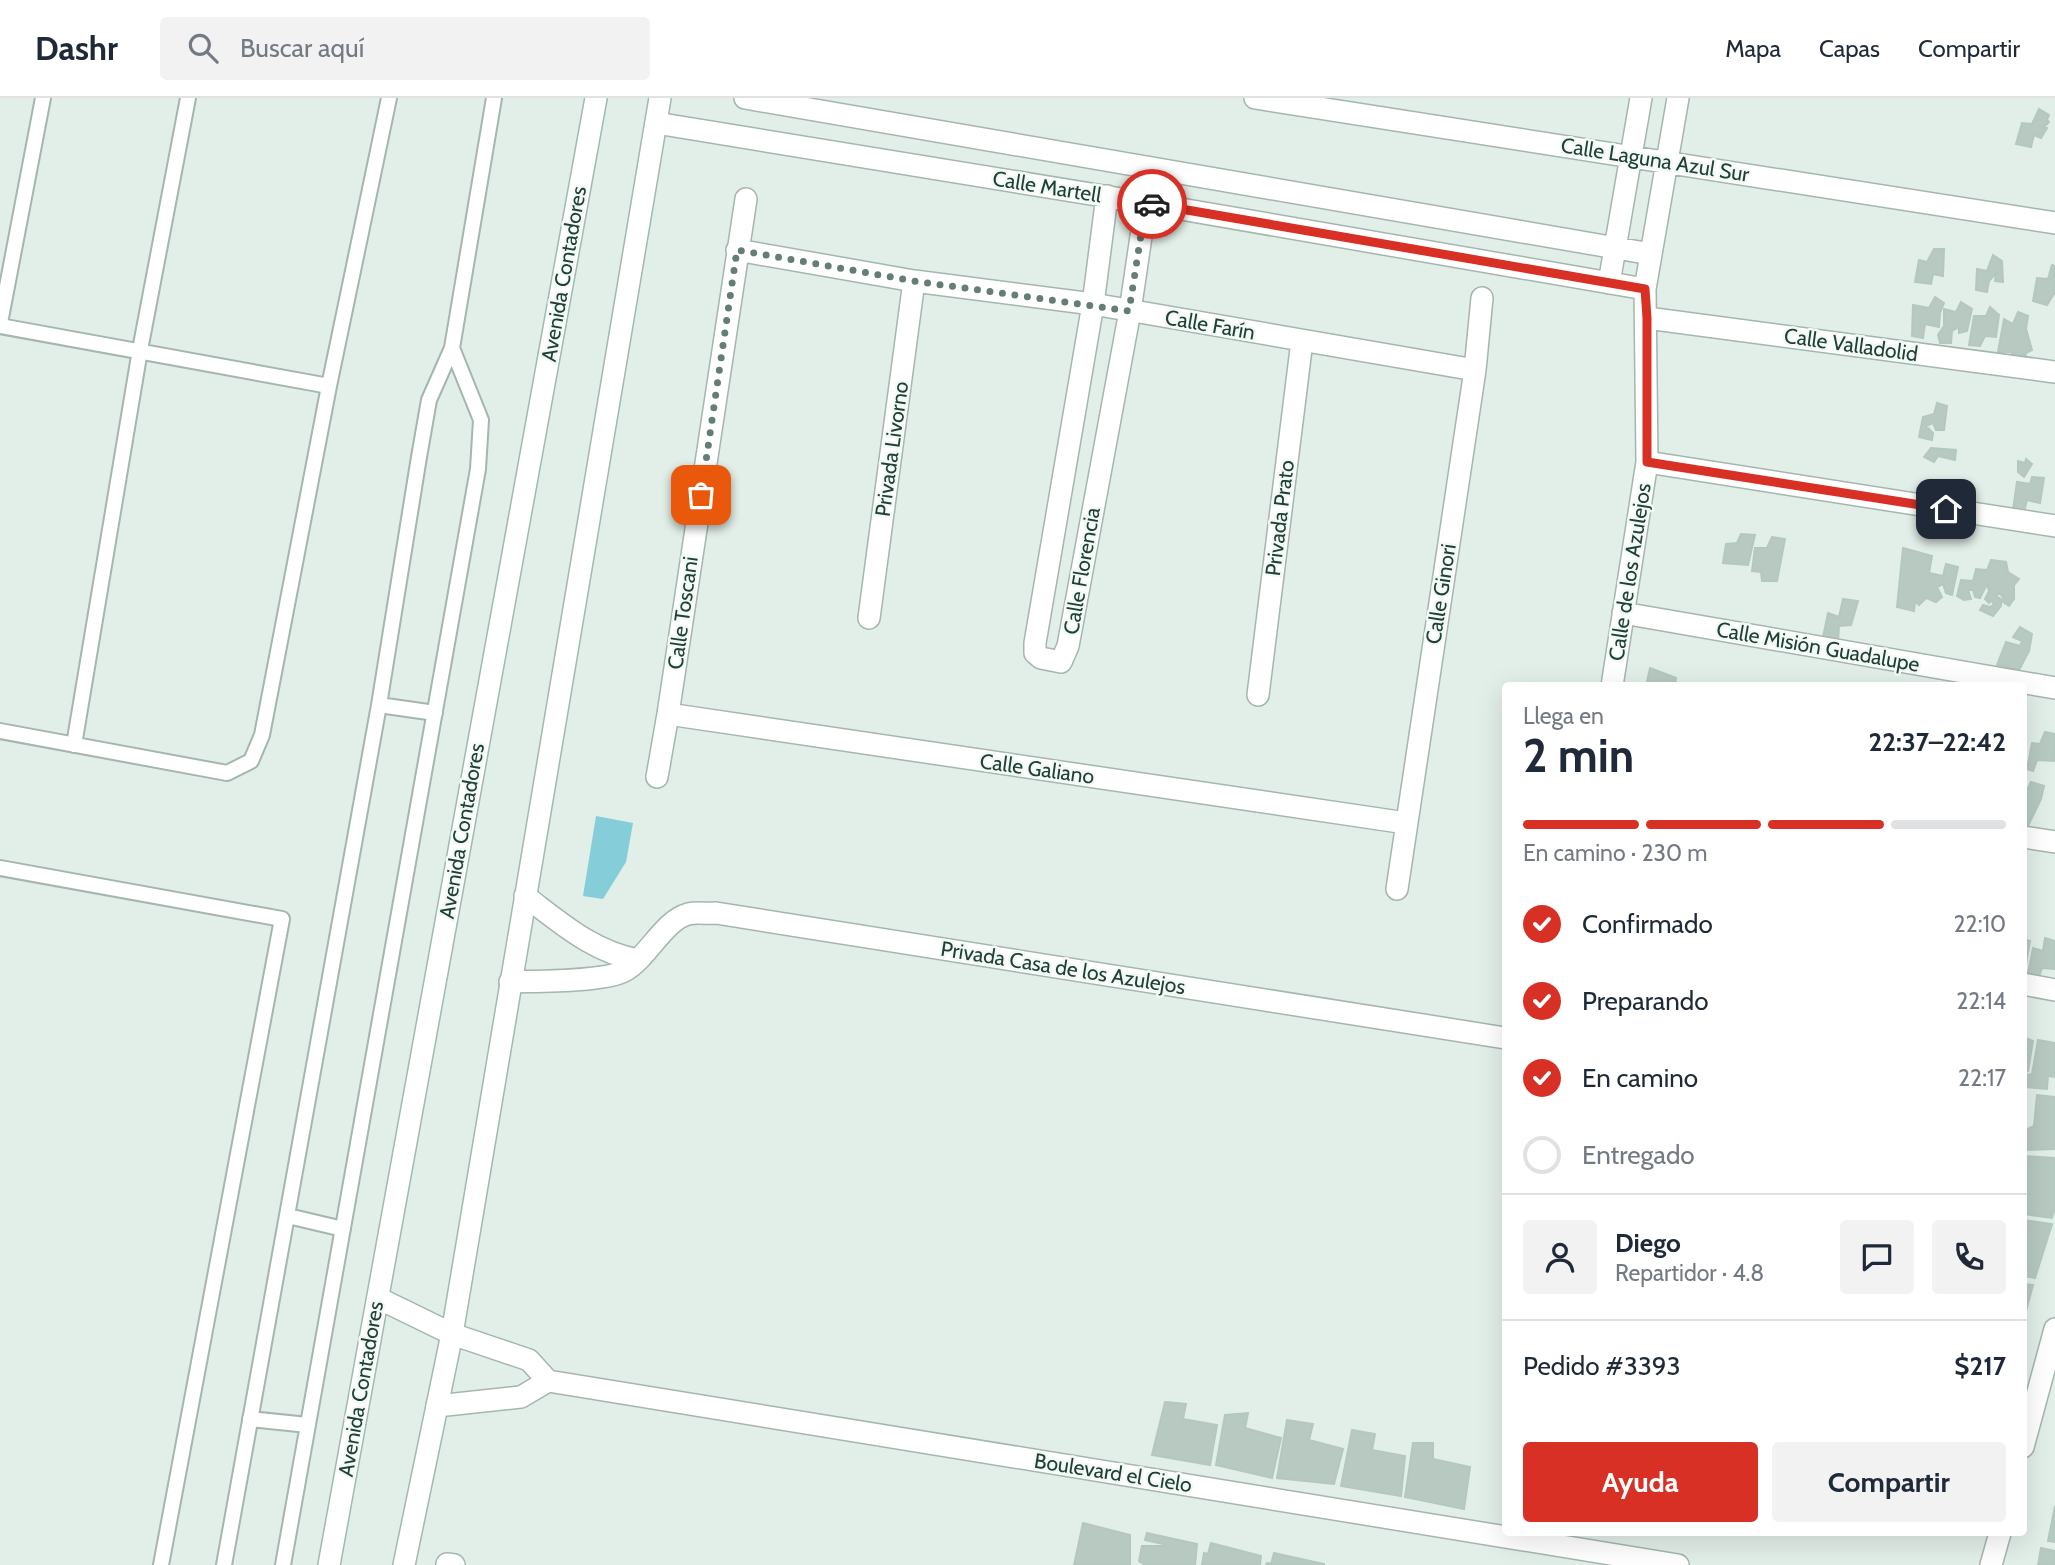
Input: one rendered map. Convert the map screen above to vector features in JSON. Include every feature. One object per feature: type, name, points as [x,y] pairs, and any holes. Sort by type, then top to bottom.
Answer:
[{"type":"street","name":"Avenida Contadores","points":[[329,1565],[596,98]]},
{"type":"street","points":[[404,1565],[452,1334],[660,98]]},
{"type":"street","name":"Calle Martell","points":[[746,98],[1651,254]]},
{"type":"street","name":"Calle Laguna Azul Sur","points":[[1255,98],[2055,223]]},
{"type":"street","points":[[1609,283],[1641,98]]},
{"type":"street","name":"Calle de los Azulejos","points":[[1613,682],[1647,462],[1645,289],[1678,98]]},
{"type":"street","name":"Calle Martell","points":[[656,124],[1146,203],[1645,289]]},
{"type":"street","points":[[1047,187],[1051,151]]},
{"type":"street","points":[[1237,219],[1242,183]]},
{"type":"street","name":"Calle Florencia","points":[[1107,197],[1093,304],[1035,653],[1041,658],[1061,662],[1068,646],[1146,203]]},
{"type":"street","name":"Calle Toscani","points":[[657,777],[746,199]]},
{"type":"street","name":"Calle Farín","points":[[737,250],[914,281],[1093,304],[1475,370]]},
{"type":"street","name":"Privada Livorno","points":[[869,618],[914,281]]},
{"type":"street","name":"Calle Ginori","points":[[1397,889],[1475,370],[1482,298]]},
{"type":"street","name":"Calle Valladolid","points":[[1647,318],[2055,372]]},
{"type":"street","name":"Privada Prato","points":[[1258,695],[1302,341]]},
{"type":"street","points":[[1647,462],[2055,526]]},
{"type":"street","points":[[1062,486],[1097,489]]},
{"type":"street","name":"Calle Misión Guadalupe","points":[[1623,612],[2021,682]]},
{"type":"street","name":"Calle Misión Guadalupe","points":[[2027,683],[2055,688]]},
{"type":"street","name":"Calle Galiano","points":[[668,714],[1406,824]]},
{"type":"street","points":[[2027,838],[2055,842]]},
{"type":"street","points":[[525,896],[596,947],[615,956],[638,960]]},
{"type":"street","name":"Privada Casa de los Azulejos","points":[[638,960],[666,929],[687,915],[716,913],[1502,1038]]},
{"type":"street","points":[[510,982],[608,977],[624,971],[638,960]]},
{"type":"street","points":[[2027,986],[2055,990]]},
{"type":"street","points":[[378,1298],[452,1334],[529,1360],[548,1381],[521,1397],[437,1406]]},
{"type":"street","points":[[2027,1432],[2055,1329]]},
{"type":"street","name":"Boulevard el Cielo","points":[[548,1381],[1678,1565]]},
{"type":"street","points":[[1991,1565],[1999,1536]]},
{"type":"lane","points":[[43,98],[0,324],[329,386]]},
{"type":"lane","points":[[74,745],[139,350],[188,98]]},
{"type":"lane","points":[[0,730],[227,773],[251,761],[262,735],[329,386],[389,98]]},
{"type":"lane","points":[[224,1565],[379,705],[429,400],[452,348],[494,98]]},
{"type":"lane","points":[[283,1565],[478,469],[481,420],[452,348]]},
{"type":"lane","points":[[379,705],[435,713]]},
{"type":"lane","points":[[0,868],[282,919],[161,1565]]},
{"type":"lane","points":[[288,1216],[343,1228]]},
{"type":"lane","points":[[250,1419],[308,1425]]},
{"type":"water","points":[[596,816],[633,823],[626,862],[603,899],[583,896]]},
{"type":"building","points":[[2039,109],[2049,115],[2049,122],[2044,127],[2047,128],[2041,138],[2034,135],[2031,147],[2016,144],[2022,123],[2032,124]]},
{"type":"building","points":[[1934,249],[1944,249],[1943,276],[1933,274],[1931,284],[1915,282],[1919,260],[1927,262]]},
{"type":"building","points":[[1993,255],[2002,261],[2003,282],[1995,281],[1996,273],[1989,281],[1987,292],[1976,290],[1977,269],[1987,271]]},
{"type":"building","points":[[2052,265],[2055,266],[2055,292],[2047,305],[2033,301],[2037,278],[2048,279]]},
{"type":"building","points":[[1935,297],[1944,303],[1939,327],[1925,324],[1923,338],[1912,336],[1913,305],[1929,308]]},
{"type":"building","points":[[1961,302],[1972,309],[1967,331],[1959,333],[1959,327],[1952,331],[1951,343],[1940,343],[1938,335],[1944,326],[1944,309],[1956,312]]},
{"type":"building","points":[[1990,307],[1999,315],[1996,337],[1985,336],[1980,346],[1969,345],[1974,316],[1986,316]]},
{"type":"building","points":[[2018,312],[2028,316],[2026,329],[2032,350],[2026,353],[2024,364],[2012,365],[2012,352],[1998,352],[2004,319],[2013,324]]},
{"type":"building","points":[[1937,403],[1947,406],[1944,430],[1936,430],[1933,423],[1926,426],[1933,433],[1932,440],[1919,437],[1923,417],[1934,414]]},
{"type":"building","points":[[1931,448],[1956,450],[1955,460],[1938,456],[1934,462],[1924,457]]},
{"type":"building","points":[[2026,459],[2032,464],[2024,477],[2018,472],[2018,461],[2025,463]]},
{"type":"building","points":[[2032,477],[2044,478],[2040,503],[2027,500],[2024,512],[2013,510],[2017,482],[2030,484]]},
{"type":"building","points":[[1741,534],[1755,535],[1748,565],[1723,563],[1726,544],[1737,543]]},
{"type":"building","points":[[1772,537],[1785,539],[1777,581],[1762,581],[1761,572],[1752,571],[1755,548],[1767,548]]},
{"type":"building","points":[[1903,548],[1932,556],[1929,573],[1943,576],[1946,564],[1958,567],[1952,595],[1946,593],[1943,584],[1937,587],[1942,597],[1936,602],[1926,598],[1919,605],[1915,601],[1914,611],[1897,607]]},
{"type":"building","points":[[1991,560],[2006,562],[2008,572],[2019,579],[2014,585],[2014,599],[2009,606],[2003,602],[1999,593],[1996,596],[2001,599],[2001,606],[1993,616],[1980,610],[1983,605],[1994,605],[1991,600],[1989,603],[1985,599],[1989,591],[1987,584],[1980,598],[1975,597],[1973,590],[1968,590],[1971,599],[1964,600],[1957,596],[1961,580],[1973,581],[1976,569],[1987,570]]},
{"type":"building","points":[[1843,599],[1858,601],[1851,625],[1839,626],[1838,641],[1822,642],[1828,613],[1839,617]]},
{"type":"building","points":[[2020,627],[2032,634],[2029,651],[2019,670],[1997,665],[2006,642],[2020,646],[2022,641],[2013,637]]},
{"type":"building","points":[[1650,668],[1676,678],[1676,682],[1647,682]]},
{"type":"building","points":[[2045,732],[2055,734],[2054,761],[2037,760],[2033,771],[2027,769],[2032,743],[2040,744]]},
{"type":"building","points":[[2031,782],[2044,786],[2027,828],[2027,790]]},
{"type":"building","points":[[2045,938],[2055,941],[2054,969],[2042,968],[2038,980],[2027,978],[2033,948],[2043,951]]},
{"type":"building","points":[[2027,1039],[2033,1041],[2027,1071]]},
{"type":"building","points":[[2038,1040],[2055,1043],[2055,1077],[2048,1076],[2047,1089],[2027,1087],[2027,1075],[2032,1074]]},
{"type":"building","points":[[2037,1095],[2055,1097],[2055,1149],[2027,1150],[2027,1129],[2034,1126]]},
{"type":"building","points":[[2027,1156],[2055,1158],[2055,1208],[2052,1218],[2027,1215]]},
{"type":"building","points":[[2027,1221],[2052,1224],[2035,1278],[2027,1277]]},
{"type":"building","points":[[2027,1284],[2033,1285],[2027,1307]]},
{"type":"building","points":[[1165,1402],[1186,1404],[1183,1419],[1217,1425],[1210,1465],[1152,1455]]},
{"type":"building","points":[[1248,1413],[1245,1428],[1281,1438],[1272,1478],[1216,1465],[1225,1415]]},
{"type":"building","points":[[1287,1420],[1313,1424],[1309,1440],[1343,1449],[1334,1484],[1277,1478]]},
{"type":"building","points":[[1352,1430],[1375,1434],[1372,1450],[1405,1456],[1401,1496],[1341,1486]]},
{"type":"building","points":[[1413,1443],[1433,1443],[1433,1459],[1470,1467],[1464,1509],[1405,1497]]},
{"type":"building","points":[[2055,1506],[2055,1542],[2048,1541]]},
{"type":"building","points":[[1083,1523],[1130,1535],[1130,1565],[1074,1565]]},
{"type":"building","points":[[1147,1533],[1197,1544],[1195,1565],[1145,1565],[1139,1561],[1142,1546],[1164,1546],[1145,1540]]},
{"type":"building","points":[[1211,1543],[1261,1556],[1260,1565],[1202,1565],[1204,1553],[1208,1554]]},
{"type":"building","points":[[2041,1548],[2055,1551],[2055,1565],[2038,1565]]},
{"type":"building","points":[[1274,1553],[1324,1565],[1266,1565],[1271,1564]]},
{"type":"way so far","points":[[701,495],[737,250],[914,281],[1129,311],[1146,203],[1152,204]]},
{"type":"route","points":[[1152,204],[1645,289],[1647,462],[1946,509]]}]
